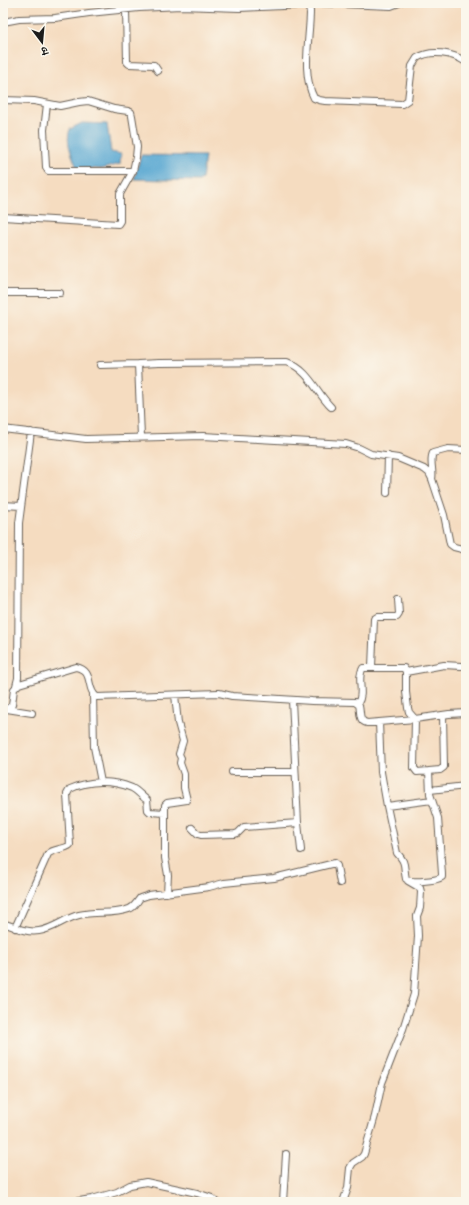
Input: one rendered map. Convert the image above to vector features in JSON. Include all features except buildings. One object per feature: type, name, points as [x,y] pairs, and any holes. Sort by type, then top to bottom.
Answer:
[{"type":"street","points":[[3,22],[19,19],[63,18],[89,13],[126,9],[181,6],[239,8],[254,5],[305,5],[314,3]]},
{"type":"street","points":[[319,3],[392,6],[399,3]]},
{"type":"street","points":[[305,5],[310,11],[307,49],[310,84],[312,94],[314,98],[318,100],[402,104],[408,100],[412,66],[417,58],[427,54],[442,53],[451,55],[466,62]]},
{"type":"street","points":[[126,9],[127,62],[129,64],[154,65],[158,71]]},
{"type":"street","points":[[3,100],[34,101],[60,106],[88,101],[116,109],[130,111],[137,147],[133,171],[121,192],[120,221],[118,224],[3,217]]},
{"type":"street","points":[[47,104],[44,130],[47,170],[51,172],[133,171]]},
{"type":"street","points":[[3,293],[60,293]]},
{"type":"street","points":[[100,365],[287,362],[292,364],[307,376],[324,400],[331,407]]},
{"type":"street","points":[[138,364],[141,437]]},
{"type":"street","points":[[3,429],[86,439],[203,436],[346,444],[372,454],[398,458],[424,469],[432,479],[444,514],[450,544],[454,547],[466,550]]},
{"type":"street","points":[[5,709],[12,706],[13,692],[18,678],[19,522],[31,432]]},
{"type":"street","points":[[432,479],[433,472],[431,457],[433,453],[448,449],[466,450]]},
{"type":"street","points":[[387,493],[388,456]]},
{"type":"street","points":[[3,505],[21,506]]},
{"type":"street","points":[[372,667],[374,619],[377,616],[397,617],[399,614],[398,599]]},
{"type":"street","points":[[406,672],[444,665],[461,666]]},
{"type":"street","points":[[16,686],[76,667],[80,668],[87,674],[93,693],[94,747],[101,782]]},
{"type":"street","points":[[443,715],[444,767],[440,770],[417,772],[414,768],[414,719],[408,708],[405,687],[406,672],[404,668],[366,667],[362,670],[360,699],[358,703],[361,720],[363,722],[379,722],[414,719],[443,715],[466,714]]},
{"type":"street","points":[[93,693],[100,698],[219,693],[232,696],[358,703]]},
{"type":"street","points":[[167,893],[168,875],[165,858],[166,803],[187,800],[184,788],[184,774],[180,763],[181,758],[178,754],[183,741],[178,723],[175,695]]},
{"type":"street","points":[[292,700],[298,823],[301,850]]},
{"type":"street","points":[[5,709],[32,712]]},
{"type":"street","points":[[343,1202],[348,1188],[350,1168],[353,1163],[360,1159],[364,1154],[375,1116],[382,1083],[409,1011],[415,986],[418,931],[417,916],[420,908],[420,890],[407,880],[405,876],[403,859],[397,853],[381,772],[379,722]]},
{"type":"street","points":[[407,880],[437,880],[442,877],[438,818],[430,790],[429,771]]},
{"type":"street","points":[[232,772],[295,772]]},
{"type":"street","points":[[15,928],[48,854],[52,850],[68,846],[71,842],[67,810],[68,792],[73,788],[101,782],[131,788],[147,800],[148,810],[150,812],[165,813]]},
{"type":"street","points":[[430,790],[466,786]]},
{"type":"street","points":[[387,806],[432,800]]},
{"type":"street","points":[[192,828],[198,834],[202,835],[235,834],[244,827],[298,823]]},
{"type":"street","points":[[3,923],[22,931],[33,932],[45,930],[80,915],[121,912],[134,906],[142,897],[209,887],[224,883],[274,878],[334,863],[337,866],[340,883]]},
{"type":"street","points":[[283,1202],[286,1154]]},
{"type":"street","points":[[72,1202],[117,1192],[130,1185],[146,1182],[197,1193],[212,1198],[216,1202]]},
{"type":"water","points":[[82,123],[107,124],[111,152],[121,154],[120,164],[102,169],[77,168],[68,139],[70,129]]},
{"type":"water","points":[[141,155],[205,156],[202,179],[199,181],[134,179]]}]
